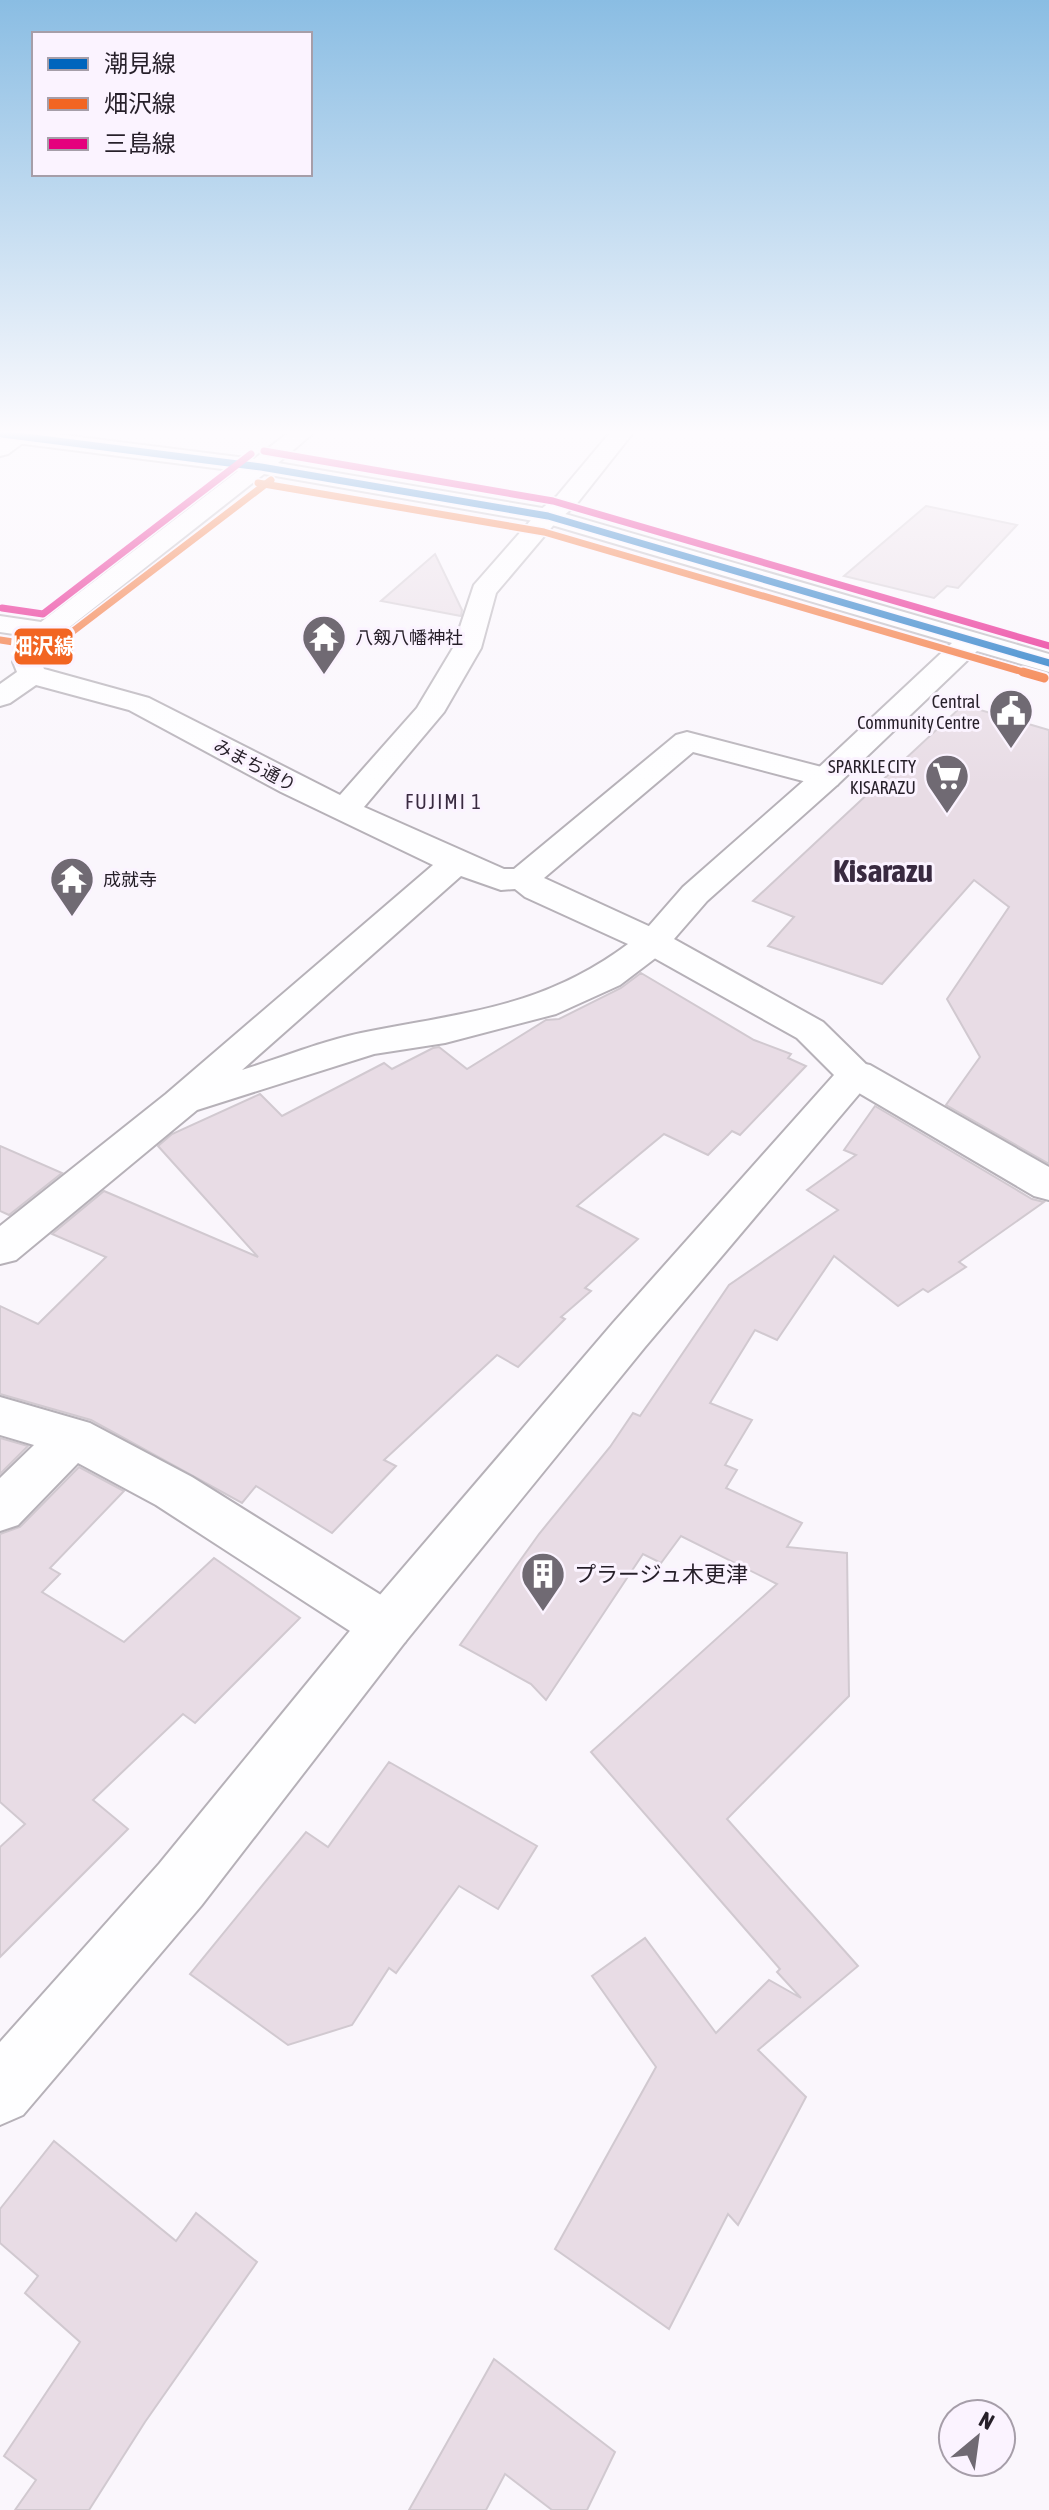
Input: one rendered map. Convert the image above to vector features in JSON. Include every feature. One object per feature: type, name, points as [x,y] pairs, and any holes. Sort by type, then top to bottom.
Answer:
[{"type":"street","points":[[0,697],[32,675],[27,662],[47,631],[151,551]]},
{"type":"street","points":[[345,809],[429,712],[467,648],[483,591],[518,551]]},
{"type":"street","points":[[667,551],[1049,663]]},
{"type":"street","points":[[0,624],[47,631]]},
{"type":"street","points":[[180,1103],[369,1043],[445,1031],[543,1006],[607,977],[653,942],[695,894],[826,778],[971,641]]},
{"type":"street","name":"みまち通り","points":[[32,675],[139,704],[292,785],[456,863],[501,880],[523,878]]},
{"type":"street","points":[[826,778],[687,741],[523,878],[537,890],[653,942],[810,1030],[856,1074],[1049,1186]]},
{"type":"street","points":[[0,1249],[180,1103],[456,863]]},
{"type":"street","points":[[0,2092],[180,1885],[386,1626],[629,1335],[856,1074]]},
{"type":"street","points":[[0,1416],[73,1437],[174,1491],[386,1626]]},
{"type":"street","points":[[0,1510],[73,1437]]},
{"type":"building","points":[[873,551],[993,551],[958,588],[947,586],[934,598],[844,576]]},
{"type":"building","points":[[435,554],[462,610],[461,616],[381,601]]},
{"type":"building","name":"SPARKLE CITY KISARAZU","points":[[963,705],[1049,730],[1049,1164],[946,1105],[980,1057],[947,999],[1009,907],[974,880],[882,984],[768,946],[794,917],[753,901]]},
{"type":"building","points":[[641,973],[754,1040],[791,1054],[788,1058],[806,1066],[740,1135],[732,1131],[708,1155],[664,1134],[577,1206],[638,1239],[585,1288],[591,1291],[561,1317],[565,1319],[518,1367],[497,1355],[384,1460],[396,1466],[332,1533],[256,1486],[242,1503],[91,1420],[0,1394],[0,1306],[38,1324],[106,1257],[52,1234],[104,1191],[258,1257],[158,1146],[172,1134],[260,1094],[282,1116],[384,1063],[392,1069],[433,1048],[439,1047],[467,1069],[546,1020],[559,1019],[621,988]]},
{"type":"building","points":[[875,1106],[1032,1199],[1044,1202],[959,1262],[966,1267],[928,1292],[923,1289],[898,1306],[834,1256],[777,1340],[755,1330],[710,1403],[752,1420],[725,1465],[737,1470],[726,1488],[802,1523],[787,1547],[847,1553],[849,1696],[727,1819],[858,1966],[758,2050],[806,2097],[738,2225],[728,2214],[669,2329],[555,2249],[656,2067],[592,1976],[645,1938],[716,2033],[769,1980],[801,1998],[777,1972],[780,1969],[591,1752],[777,1584],[681,1536],[661,1563],[643,1554],[546,1700],[531,1684],[460,1645],[539,1534],[610,1447],[633,1413],[640,1416],[729,1285],[838,1210],[807,1190],[856,1155],[844,1150]]},
{"type":"building","points":[[0,1146],[62,1173],[9,1215],[0,1211]]},
{"type":"building","points":[[0,1438],[28,1446],[0,1474]]},
{"type":"building","points":[[79,1467],[124,1491],[50,1568],[60,1574],[42,1592],[124,1642],[214,1558],[300,1618],[195,1723],[183,1714],[93,1800],[128,1829],[0,1957],[0,1847],[25,1824],[0,1802],[0,1534],[20,1527]]},
{"type":"building","points":[[389,1762],[537,1846],[498,1909],[459,1886],[396,1973],[389,1968],[352,2025],[288,2045],[190,1974],[306,1832],[328,1847]]},
{"type":"building","points":[[54,2141],[176,2241],[196,2213],[257,2262],[145,2422],[89,2510],[15,2510],[36,2480],[4,2456],[80,2342],[25,2293],[38,2276],[0,2243],[0,2209]]},
{"type":"building","points":[[494,2359],[615,2452],[587,2510],[552,2510],[505,2474],[486,2510],[409,2510]]},
{"type":"transit line","name":"三島線","points":[[2,608],[43,614],[125,551]]},
{"type":"transit line","name":"畑沢線","points":[[0,640],[46,647],[55,645],[178,551]]},
{"type":"transit line","name":"畑沢線","points":[[610,551],[1044,678]]},
{"type":"transit line","name":"潮見線","points":[[668,551],[1049,663]]},
{"type":"transit line","name":"三島線","points":[[724,551],[1049,646]]},
{"type":"place","name":"八剱八幡神社","points":[[324,676]]},
{"type":"place","name":"Central Community Centre","points":[[1011,750]]},
{"type":"place","name":"SPARKLE CITY KISARAZU","points":[[947,815]]},
{"type":"place","name":"成就寺","points":[[72,918]]},
{"type":"place","name":"プラージュ木更津","points":[[543,1613]]},
{"type":"district","name":"FUJIMI 1","points":[[444,801]]},
{"type":"district","name":"Kisarazu","points":[[883,870]]}]
